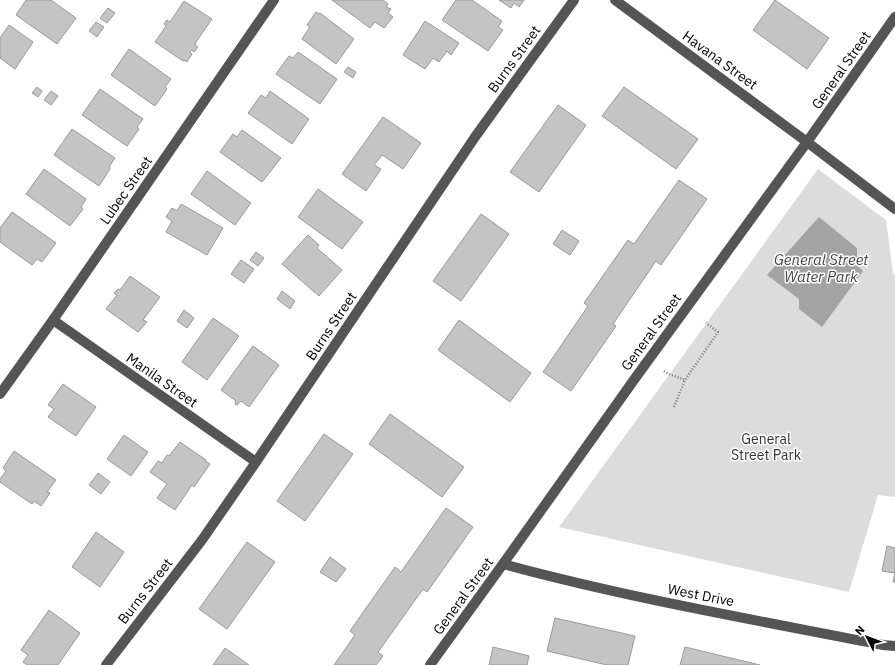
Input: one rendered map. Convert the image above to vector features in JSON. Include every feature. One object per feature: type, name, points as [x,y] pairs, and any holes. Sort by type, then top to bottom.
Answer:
[{"type":"street","name":"Lubec Street","points":[[0,394],[53,320],[274,0]]},
{"type":"street","name":"Burns Street","points":[[106,665],[202,540],[475,137],[574,0]]},
{"type":"street","name":"Havana Street","points":[[615,0],[895,209]]},
{"type":"street","name":"General Street","points":[[430,665],[636,376],[807,142],[895,17]]},
{"type":"street","name":"Manila Street","points":[[53,320],[256,462]]},
{"type":"street","name":"West Drive","points":[[503,564],[539,574],[632,595],[806,630],[895,646]]},
{"type":"path","points":[[674,407],[685,380],[718,332],[706,323]]},
{"type":"green space","name":"General Street Park","points":[[818,169],[886,220],[893,273],[895,276],[895,497],[878,495],[849,592],[559,527]]},
{"type":"water","name":"General Street Water Park","points":[[819,217],[857,248],[857,265],[863,271],[822,327],[799,309],[799,299],[767,275]]},
{"type":"building","points":[[26,0],[51,0],[76,18],[57,44],[16,15]]},
{"type":"building","points":[[332,0],[383,0],[388,4],[386,7],[391,9],[388,13],[393,17],[384,28],[375,22],[370,28]]},
{"type":"building","points":[[456,0],[472,0],[502,21],[498,27],[503,30],[488,51],[442,20]]},
{"type":"building","points":[[499,0],[524,0],[519,7],[514,3],[511,8]]},
{"type":"building","points":[[775,0],[829,38],[807,69],[753,30]]},
{"type":"building","points":[[184,1],[212,19],[196,42],[195,45],[198,47],[194,52],[192,50],[190,52],[192,54],[187,62],[184,60],[183,61],[155,42],[166,26],[164,24],[167,20],[170,22]]},
{"type":"building","points":[[108,8],[115,13],[107,23],[100,18]]},
{"type":"building","points":[[316,12],[319,14],[320,13],[354,39],[336,64],[302,39],[310,27],[307,25]]},
{"type":"building","points":[[425,21],[459,43],[451,55],[447,51],[439,62],[433,58],[425,69],[403,55]]},
{"type":"building","points":[[96,22],[104,27],[97,37],[89,31]]},
{"type":"building","points":[[9,25],[33,42],[15,69],[0,58],[0,38]]},
{"type":"building","points":[[129,49],[171,79],[165,87],[167,89],[155,106],[111,75]]},
{"type":"building","points":[[298,52],[337,79],[320,104],[276,74],[289,56],[293,58]]},
{"type":"building","points":[[348,67],[356,72],[353,78],[344,72]]},
{"type":"building","points":[[37,87],[42,91],[38,97],[32,93]]},
{"type":"building","points":[[624,87],[698,139],[676,169],[602,116]]},
{"type":"building","points":[[100,89],[143,119],[137,127],[139,129],[127,146],[82,115]]},
{"type":"building","points":[[51,91],[58,96],[51,105],[44,100]]},
{"type":"building","points":[[270,91],[309,119],[292,144],[248,113],[261,95],[266,98]]},
{"type":"building","points":[[558,105],[586,125],[539,192],[510,172]]},
{"type":"building","points":[[383,117],[421,143],[403,169],[382,155],[374,165],[381,169],[366,191],[342,174]]},
{"type":"building","points":[[72,129],[115,158],[99,186],[54,155]]},
{"type":"building","points":[[242,130],[281,158],[262,182],[220,152],[233,134],[237,137]]},
{"type":"building","points":[[44,169],[86,199],[81,207],[83,209],[70,226],[26,194]]},
{"type":"building","points":[[207,171],[251,203],[235,225],[191,194]]},
{"type":"building","points":[[679,180],[707,199],[661,265],[656,261],[613,324],[616,326],[571,391],[543,372],[588,306],[584,303],[628,240],[634,244]]},
{"type":"building","points":[[318,189],[363,222],[342,249],[298,217]]},
{"type":"building","points":[[181,204],[223,228],[207,255],[166,232],[172,221],[166,217],[172,208],[177,211]]},
{"type":"building","points":[[12,212],[56,243],[42,262],[37,259],[32,265],[0,242],[0,228]]},
{"type":"building","points":[[481,214],[509,234],[461,301],[433,281]]},
{"type":"building","points":[[562,230],[579,241],[570,255],[553,244]]},
{"type":"building","points":[[308,235],[319,245],[317,248],[342,270],[319,296],[282,264]]},
{"type":"building","points":[[256,252],[264,258],[258,266],[250,260]]},
{"type":"building","points":[[241,260],[254,269],[244,283],[231,274]]},
{"type":"building","points":[[130,276],[160,297],[143,320],[147,322],[138,332],[106,309],[117,295],[114,293],[118,289],[120,290]]},
{"type":"building","points":[[282,291],[295,301],[290,309],[277,299]]},
{"type":"building","points":[[184,310],[194,318],[187,328],[177,321]]},
{"type":"building","points":[[213,318],[239,336],[207,380],[182,362]]},
{"type":"building","points":[[459,320],[531,373],[510,402],[438,350]]},
{"type":"building","points":[[253,346],[279,365],[249,407],[241,401],[237,405],[235,404],[236,401],[221,390]]},
{"type":"building","points":[[63,384],[96,407],[76,436],[48,417],[54,409],[48,405]]},
{"type":"building","points":[[390,414],[464,467],[442,497],[369,444]]},
{"type":"building","points":[[324,434],[353,454],[305,521],[277,501]]},
{"type":"building","points":[[124,435],[148,452],[131,476],[107,459]]},
{"type":"building","points":[[180,442],[210,464],[194,487],[192,485],[175,510],[157,498],[167,484],[150,472],[158,461],[162,463],[167,455],[169,456]]},
{"type":"building","points":[[14,451],[56,480],[47,492],[50,493],[41,506],[34,501],[32,504],[0,482],[0,479],[6,471],[3,468]]},
{"type":"building","points":[[98,473],[110,482],[101,494],[89,485]]},
{"type":"building","points":[[446,508],[473,527],[427,592],[423,589],[378,652],[383,656],[376,665],[334,665],[355,635],[350,631],[395,567],[401,572]]},
{"type":"building","points":[[96,532],[124,552],[100,587],[72,567]]},
{"type":"building","points":[[247,542],[275,562],[227,629],[199,609]]},
{"type":"building","points":[[887,546],[895,548],[895,573],[882,571]]},
{"type":"building","points":[[330,557],[346,569],[336,582],[320,572]]},
{"type":"building","points":[[49,610],[80,633],[58,665],[27,665],[23,662],[28,655],[21,650]]},
{"type":"building","points":[[555,618],[635,636],[628,665],[607,665],[547,651]]},
{"type":"building","points":[[493,647],[529,656],[527,665],[489,665]]},
{"type":"building","points":[[685,647],[760,665],[680,665]]},
{"type":"building","points":[[225,648],[249,665],[213,665]]}]
